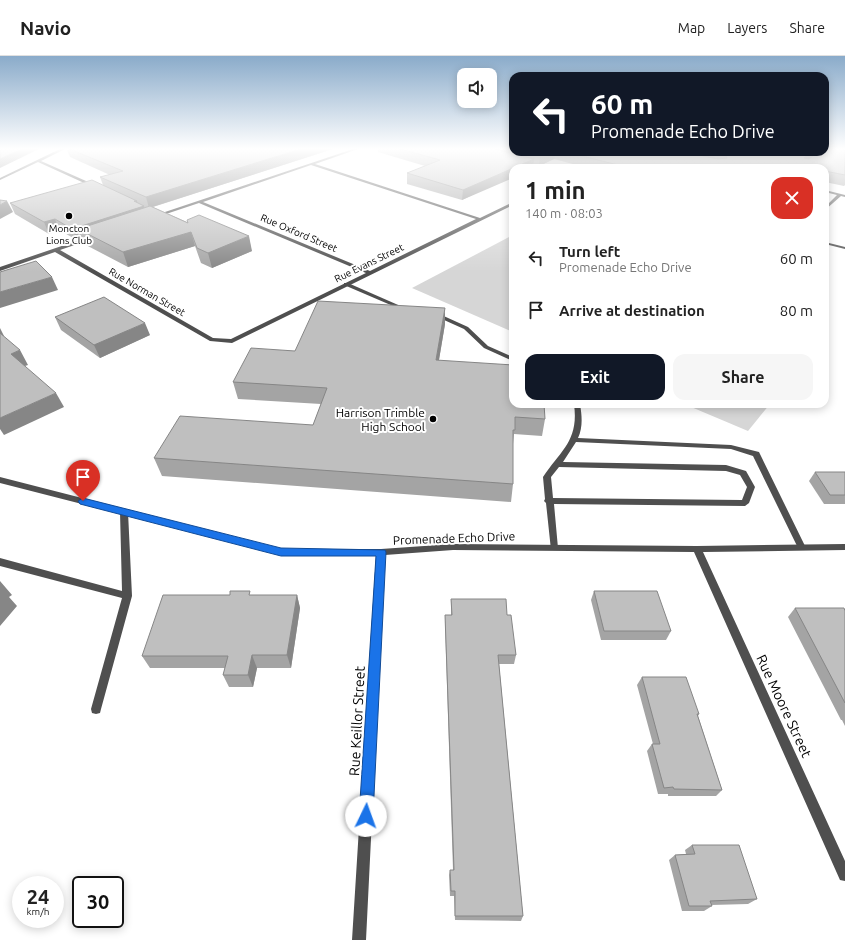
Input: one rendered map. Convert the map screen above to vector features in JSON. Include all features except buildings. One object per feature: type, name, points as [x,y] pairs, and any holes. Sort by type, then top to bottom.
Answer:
[{"type":"street","points":[[150,218],[237,189]]},
{"type":"street","points":[[389,189],[480,219]]},
{"type":"street","points":[[829,192],[845,196]]},
{"type":"street","points":[[829,205],[840,195]]},
{"type":"street","name":"Rue Oxford Street","points":[[200,202],[370,273]]},
{"type":"street","name":"Rue Evans Street","points":[[232,341],[509,205]]},
{"type":"street","points":[[151,212],[158,216]]},
{"type":"street","points":[[0,268],[99,235]]},
{"type":"street","points":[[829,244],[845,248]]},
{"type":"street","name":"Rue Norman Street","points":[[56,250],[212,340],[232,341]]},
{"type":"street","points":[[346,284],[396,307],[410,310]]},
{"type":"street","points":[[432,314],[439,315],[466,328],[486,347],[509,357]]},
{"type":"street","points":[[554,548],[548,501],[547,477],[575,440],[580,415],[578,408]]},
{"type":"street","points":[[575,440],[731,447],[756,454],[802,548]]},
{"type":"street","points":[[548,501],[745,503],[751,487],[743,473],[726,468],[556,464]]},
{"type":"street","name":"Promenade Echo Drive","points":[[0,480],[281,552],[381,552],[453,547],[697,549],[845,547]]},
{"type":"street","points":[[96,709],[127,596],[124,512]]},
{"type":"street","name":"Rue Moore Street","points":[[697,549],[845,875]]},
{"type":"street","name":"Rue Keillor Street","points":[[359,940],[381,552]]},
{"type":"street","points":[[0,562],[127,596]]},
{"type":"shaded area","points":[[509,237],[509,330],[412,288]]},
{"type":"shaded area","points":[[693,408],[767,408],[748,431]]},
{"type":"place","name":"Moncton Lions Club","points":[[69,216]]},
{"type":"place","name":"Harrison Trimble High School","points":[[433,419]]},
{"type":"route","points":[[83,501],[281,552],[381,552],[366,816]]}]
